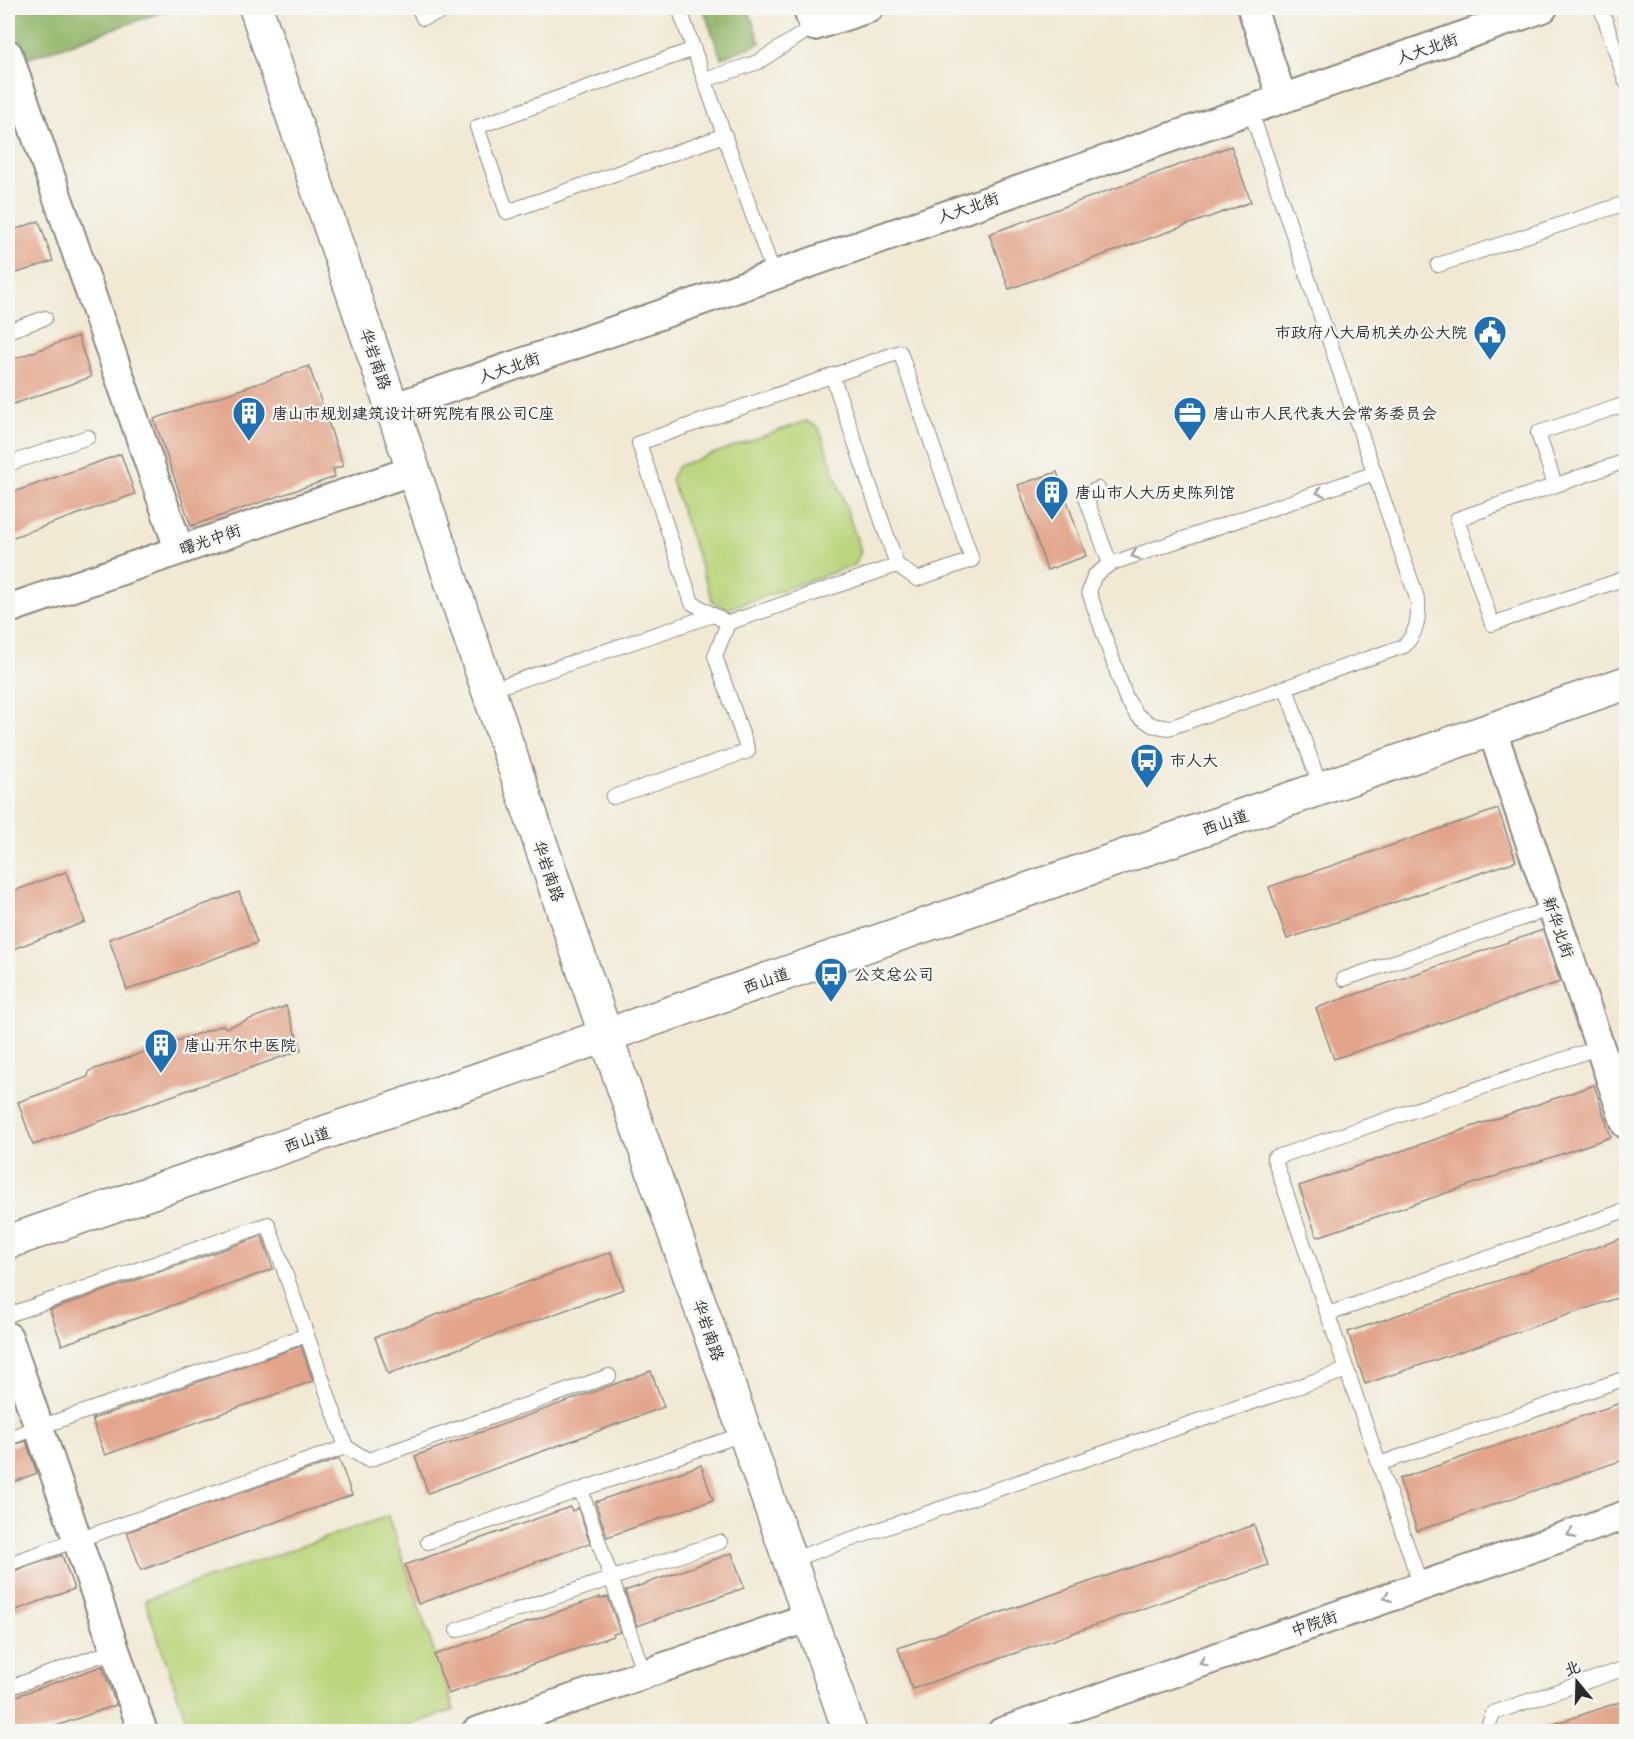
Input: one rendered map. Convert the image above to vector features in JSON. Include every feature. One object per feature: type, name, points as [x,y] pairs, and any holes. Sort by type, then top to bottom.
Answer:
[{"type":"street","name":"华岩南路","points":[[256,8],[487,691],[849,1731]]},
{"type":"street","points":[[811,17],[869,8]]},
{"type":"street","points":[[1252,8],[1282,98]]},
{"type":"street","name":"人大北街","points":[[392,408],[1543,8]]},
{"type":"street","points":[[8,54],[179,549]]},
{"type":"street","name":"曙光中街","points":[[8,609],[414,470]]},
{"type":"street","name":"西山道","points":[[8,1242],[1626,683]]},
{"type":"street","name":"新华北街","points":[[1492,730],[1626,1124]]},
{"type":"street","points":[[8,1337],[143,1731]]},
{"type":"street","name":"中院街","points":[[1002,1731],[1626,1515]]},
{"type":"street","points":[[476,1731],[810,1617]]},
{"type":"lane","points":[[420,8],[423,18],[453,8]]},
{"type":"lane","points":[[680,8],[774,275]]},
{"type":"lane","points":[[1601,8],[1626,82]]},
{"type":"lane","points":[[705,80],[758,62],[811,17]]},
{"type":"lane","points":[[694,49],[477,127],[507,212],[724,135]]},
{"type":"lane","points":[[1250,109],[1345,405],[1375,473],[1418,601],[1419,617],[1413,637],[1404,646],[1286,688],[1169,728],[1152,725],[1137,715],[1126,698],[1089,592],[1094,576],[1110,564],[1375,473]]},
{"type":"lane","points":[[1438,265],[1626,203]]},
{"type":"lane","points":[[8,331],[45,318]]},
{"type":"lane","points":[[832,375],[897,565],[917,579],[972,560],[900,352],[832,375],[639,443],[692,603],[728,623],[897,565]]},
{"type":"lane","points":[[1555,485],[1538,433],[1626,404]]},
{"type":"lane","points":[[8,464],[88,437]]},
{"type":"lane","points":[[1626,461],[1456,519],[1492,624],[1626,578]]},
{"type":"lane","points":[[1098,489],[1085,495],[1110,564]]},
{"type":"lane","points":[[487,691],[713,615]]},
{"type":"lane","points":[[614,797],[748,752],[714,656],[728,623]]},
{"type":"lane","points":[[1286,688],[1321,789]]},
{"type":"lane","points":[[1344,980],[1552,908]]},
{"type":"lane","points":[[1421,1586],[1274,1158],[1600,1047]]},
{"type":"lane","points":[[1328,1314],[1626,1210]]},
{"type":"lane","points":[[8,1315],[268,1224],[346,1447],[368,1460],[609,1376]]},
{"type":"lane","points":[[8,1438],[306,1335]]},
{"type":"lane","points":[[790,1560],[1347,1370]]},
{"type":"lane","points":[[1379,1464],[1626,1378]]},
{"type":"lane","points":[[428,1542],[746,1433]]},
{"type":"lane","points":[[8,1564],[346,1447]]},
{"type":"lane","points":[[581,1490],[644,1674]]},
{"type":"lane","points":[[457,1630],[720,1542]]},
{"type":"lane","points":[[8,1688],[115,1650]]},
{"type":"lane","points":[[1486,1731],[1493,1713],[1626,1668]]},
{"type":"green space","points":[[8,8],[174,8],[26,59]]},
{"type":"green space","points":[[703,8],[748,8],[760,43],[721,58]]},
{"type":"green space","points":[[806,421],[819,428],[861,551],[855,565],[727,609],[713,602],[671,479],[678,466]]},
{"type":"green space","points":[[388,1516],[454,1710],[392,1731],[190,1731],[145,1600]]},
{"type":"building","points":[[1231,146],[1251,202],[1009,289],[989,234]]},
{"type":"building","points":[[39,221],[53,261],[8,276],[8,232]]},
{"type":"building","points":[[78,336],[91,377],[8,406],[8,361]]},
{"type":"building","name":"唐山市规划建筑设计研究院有限公司C座","points":[[309,366],[343,466],[333,469],[335,477],[191,526],[154,419]]},
{"type":"building","points":[[121,454],[135,494],[8,539],[8,494]]},
{"type":"building","name":"唐山市人大历史陈列馆","points":[[1057,472],[1086,556],[1047,570],[1018,485]]},
{"type":"building","points":[[1498,809],[1516,861],[1287,939],[1269,887]]},
{"type":"building","points":[[66,872],[85,922],[8,951],[8,893]]},
{"type":"building","points":[[239,892],[257,943],[127,990],[109,939]]},
{"type":"building","points":[[1543,930],[1560,982],[1334,1059],[1316,1008]]},
{"type":"building","name":"唐山开尔中医院","points":[[286,1006],[301,1050],[33,1145],[18,1102],[88,1077],[89,1071],[223,1025],[226,1028]]},
{"type":"building","points":[[1594,1085],[1611,1137],[1317,1237],[1299,1186]]},
{"type":"building","points":[[262,1236],[273,1269],[62,1345],[50,1310]]},
{"type":"building","points":[[1626,1237],[1626,1295],[1365,1384],[1348,1332]]},
{"type":"building","points":[[611,1252],[624,1289],[388,1374],[375,1337]]},
{"type":"building","points":[[301,1346],[313,1381],[105,1455],[92,1419]]},
{"type":"building","points":[[651,1371],[664,1407],[428,1493],[415,1456]]},
{"type":"building","points":[[1626,1401],[1626,1459],[1417,1531],[1399,1479]]},
{"type":"building","points":[[26,1441],[37,1473],[8,1484],[8,1447]]},
{"type":"building","points":[[339,1459],[352,1495],[141,1570],[127,1532]]},
{"type":"building","points":[[701,1465],[713,1500],[607,1537],[595,1502]]},
{"type":"building","points":[[570,1507],[572,1511],[578,1508],[590,1543],[418,1604],[405,1565]]},
{"type":"building","points":[[1254,1525],[1268,1565],[912,1689],[898,1648]]},
{"type":"building","points":[[732,1553],[744,1588],[637,1626],[625,1591]]},
{"type":"building","points":[[62,1555],[74,1589],[8,1613],[8,1573]]},
{"type":"building","points":[[600,1597],[600,1599],[608,1597],[620,1632],[448,1694],[434,1655]]},
{"type":"building","points":[[102,1666],[116,1705],[42,1731],[8,1731],[8,1699]]},
{"type":"building","points":[[1626,1700],[1626,1731],[1542,1731],[1542,1728]]},
{"type":"place","name":"市政府八大局机关办公大院","points":[[1490,361]]},
{"type":"place","name":"唐山市规划建筑设计研究院有限公司C座","points":[[249,442]]},
{"type":"place","name":"唐山市人民代表大会常务委员会","points":[[1190,442]]},
{"type":"place","name":"唐山市人大历史陈列馆","points":[[1052,521]]},
{"type":"place","name":"市人大","points":[[1147,789]]},
{"type":"place","name":"公交总公司","points":[[831,1003]]},
{"type":"place","name":"唐山开尔中医院","points":[[161,1074]]}]
